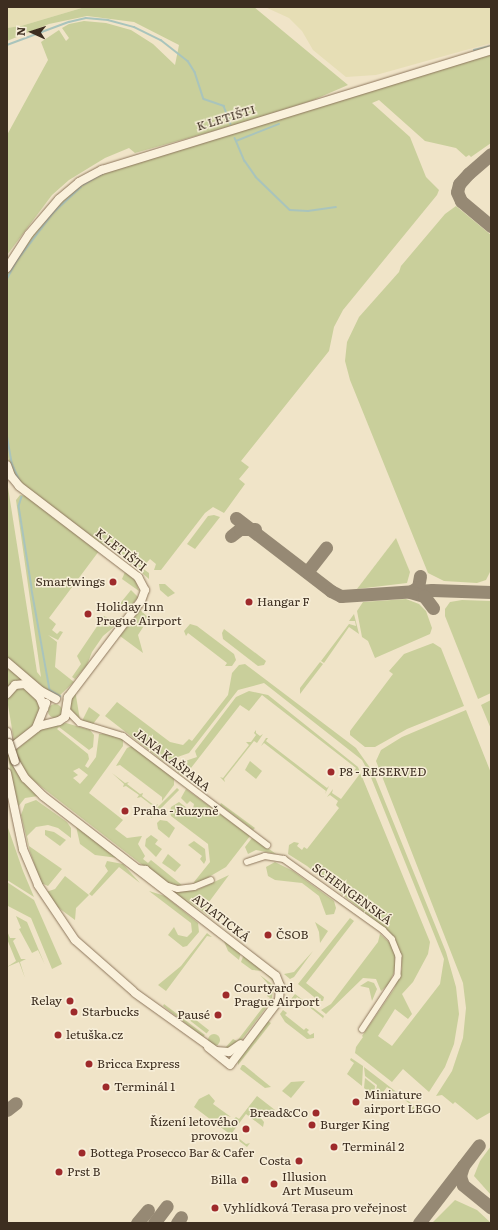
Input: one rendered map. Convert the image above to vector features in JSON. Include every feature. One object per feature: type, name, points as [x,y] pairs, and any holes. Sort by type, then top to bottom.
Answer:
[{"type":"main road","name":"K LETIŠTI","points":[[7,268],[29,234],[60,199],[79,182],[102,170],[491,50]]},
{"type":"main road","name":"K LETIŠTI","points":[[7,465],[11,476],[19,486],[138,577],[144,585],[141,601],[73,690],[67,708],[58,721],[36,728],[7,751]]},
{"type":"main road","points":[[7,662],[41,691],[57,699],[67,708]]},
{"type":"main road","points":[[7,694],[15,685],[25,684],[40,698],[47,718],[58,721]]},
{"type":"main road","name":"K LETIŠTI","points":[[36,728],[48,701],[57,699],[73,690]]},
{"type":"main road","name":"AVIATICKÁ","points":[[7,733],[15,761],[25,778],[38,791],[275,974],[279,981],[279,1000],[256,1030],[229,1052],[219,1053],[208,1047],[148,1001],[85,950],[64,926],[31,873],[20,837],[7,773]]},
{"type":"main road","points":[[208,1047],[230,1065],[256,1030]]},
{"type":"street","points":[[67,708],[76,721]]},
{"type":"street","name":"JANA KAŠPARA","points":[[58,721],[76,721],[123,736],[267,844]]},
{"type":"street","name":"SCHENGENSKÁ","points":[[247,862],[265,856],[282,859],[329,891],[392,939],[398,951],[400,967],[391,991],[364,1029]]},
{"type":"street","points":[[137,868],[146,869],[168,886],[178,889],[194,887],[211,880]]},
{"type":"shaded area","points":[[7,7],[85,7],[21,26],[7,28]]},
{"type":"shaded area","points":[[265,7],[491,7],[491,43],[376,75],[346,77],[313,50],[302,31],[289,18]]},
{"type":"green space","points":[[85,7],[254,7],[348,85],[311,101],[235,125],[135,153],[129,148],[105,158],[69,180],[52,195],[7,255],[7,135],[48,60],[41,42],[59,30],[66,41],[69,38],[62,28],[69,24],[84,21],[106,23],[131,30],[153,44],[175,65],[179,45],[134,22],[87,16],[49,24],[7,41],[7,28],[21,26]]},
{"type":"green space","points":[[491,53],[491,143],[471,157],[469,155],[466,157],[456,148],[425,141],[379,100],[372,103],[410,137],[426,177],[439,190],[437,195],[343,310],[334,327],[329,351],[241,461],[249,467],[239,479],[245,484],[224,513],[213,507],[205,513],[161,570],[154,570],[156,564],[150,559],[142,568],[149,573],[149,579],[124,557],[110,547],[97,542],[18,481],[9,463],[7,451],[7,273],[25,245],[54,209],[80,185],[103,172]]},
{"type":"green space","points":[[456,206],[491,235],[490,572],[486,580],[477,583],[444,581],[428,573],[350,380],[345,361],[347,342],[359,317],[399,272],[401,266],[445,214]]},
{"type":"green space","points":[[7,481],[37,672],[41,677],[16,500],[20,495],[27,496],[99,551],[49,618],[56,624],[52,630],[57,634],[60,631],[63,632],[58,640],[48,635],[57,642],[55,667],[74,682],[59,696],[52,695],[7,658]]},
{"type":"green space","points":[[214,515],[220,517],[195,549],[187,544],[208,516]]},
{"type":"green space","points":[[396,538],[410,572],[407,583],[357,589]]},
{"type":"green space","points":[[125,572],[136,581],[139,591],[122,579]]},
{"type":"green space","points":[[159,584],[165,584],[175,593],[168,597],[160,590]]},
{"type":"green space","points":[[131,590],[138,597],[128,610],[123,611],[118,606]]},
{"type":"green space","points":[[406,599],[419,604],[426,611],[432,628],[430,634],[375,658],[368,641],[362,637],[357,611],[363,602]]},
{"type":"green space","points":[[462,600],[491,601],[491,693],[478,699],[445,616],[445,609],[450,602]]},
{"type":"green space","points":[[140,610],[149,618],[138,635],[143,653],[120,636]]},
{"type":"green space","points":[[354,614],[359,634],[349,627],[324,663],[321,661],[349,624],[356,626],[355,621],[349,621]]},
{"type":"green space","points":[[104,616],[113,621],[115,626],[103,636],[92,652],[87,665],[75,679],[72,677],[81,664],[77,656]]},
{"type":"green space","points":[[190,624],[197,626],[234,654],[236,660],[232,666],[225,666],[227,663],[188,633],[186,636],[184,631]]},
{"type":"green space","points":[[224,629],[266,661],[264,665],[258,666],[223,639],[222,633]]},
{"type":"green space","points":[[433,643],[441,648],[464,706],[407,729],[375,747],[365,747],[350,735],[350,731],[393,674],[389,671],[404,654]]},
{"type":"green space","points":[[320,662],[323,664],[300,694],[300,688]]},
{"type":"green space","points":[[245,664],[356,748],[373,772],[446,952],[456,987],[459,1014],[454,1044],[445,1067],[429,1092],[403,1069],[392,1082],[355,1053],[356,1047],[363,1037],[362,1036],[394,989],[402,969],[401,955],[385,929],[307,866],[288,854],[289,845],[294,842],[299,843],[297,846],[302,850],[304,847],[307,849],[339,808],[336,805],[338,801],[330,795],[327,797],[333,789],[332,793],[341,799],[359,775],[354,771],[356,768],[262,695],[249,711],[240,705],[184,777],[170,766],[197,757],[195,751],[236,697],[249,691],[268,695],[358,767],[430,942],[428,954],[413,982],[402,994],[412,1014],[408,1019],[395,1009],[378,1036],[392,1046],[440,984],[444,959],[370,775],[362,760],[264,683],[238,690],[189,753],[169,760],[163,761],[105,716],[117,702],[170,742],[183,745],[189,739],[192,741],[228,695],[232,673],[239,665]]},
{"type":"green space","points":[[7,665],[25,681],[7,689]]},
{"type":"green space","points":[[18,686],[30,690],[41,705],[33,725],[14,741],[7,699]]},
{"type":"green space","points":[[75,690],[80,720],[71,713],[69,704]]},
{"type":"green space","points":[[491,700],[491,729],[481,705]]},
{"type":"green space","points":[[55,704],[60,706],[62,711],[60,716],[55,718],[50,716],[48,711],[50,706]]},
{"type":"green space","points":[[89,707],[100,715],[93,724],[82,721]]},
{"type":"green space","points":[[466,710],[491,773],[491,1112],[477,1120],[455,1102],[453,1104],[442,1095],[436,1096],[452,1071],[463,1038],[466,1008],[463,983],[376,761],[381,750],[402,737]]},
{"type":"green space","points":[[66,723],[90,730],[94,735],[93,747],[89,750],[59,727],[57,729],[88,754],[89,759],[85,766],[88,768],[96,757],[99,734],[111,733],[123,739],[123,746],[89,793],[123,820],[115,829],[127,838],[142,836],[138,844],[145,856],[143,859],[148,863],[151,860],[183,886],[171,885],[163,881],[30,778],[19,761],[16,750],[44,727]],"holes":[[[79,768],[88,775],[80,784],[73,778],[78,775],[73,771]]]},
{"type":"green space","points":[[256,730],[256,733],[260,736],[263,734],[257,743],[254,741],[224,779],[225,782],[220,777],[223,778],[249,745],[246,742],[251,742],[256,735],[254,733]]},
{"type":"green space","points":[[266,738],[268,738],[266,741],[327,788],[329,786],[325,794],[326,791],[264,743],[261,746]]},
{"type":"green space","points":[[132,746],[174,778],[174,785],[162,801],[162,797],[120,765],[116,766],[127,748]]},
{"type":"green space","points":[[7,750],[17,773],[38,796],[25,798],[17,808]]},
{"type":"green space","points":[[250,761],[262,771],[256,779],[245,770]]},
{"type":"green space","points":[[112,773],[125,783],[129,782],[127,784],[140,794],[143,793],[142,796],[155,806],[158,804],[155,810],[152,810],[154,807],[141,797],[137,798],[139,795],[126,786],[123,787],[124,784]]},
{"type":"green space","points":[[177,788],[179,790],[152,818],[149,816]]},
{"type":"green space","points":[[186,789],[250,836],[226,867],[195,885],[194,882],[210,862],[208,844],[171,816],[170,812],[171,807],[179,802],[191,811],[193,809],[194,804],[190,801],[187,804],[181,798]]},
{"type":"green space","points":[[36,800],[67,822],[71,828],[71,838],[58,828],[48,825],[36,827],[27,836],[29,846],[62,869],[48,886],[41,883],[30,852],[21,815],[25,804]]},
{"type":"green space","points":[[221,803],[255,828],[253,830],[220,805]]},
{"type":"green space","points":[[160,820],[167,821],[175,828],[169,838],[158,829],[157,823]]},
{"type":"green space","points":[[7,825],[23,871],[34,897],[7,880]]},
{"type":"green space","points":[[76,826],[118,858],[95,855],[80,844]]},
{"type":"green space","points":[[45,830],[54,832],[66,840],[60,846],[45,835]]},
{"type":"green space","points":[[151,835],[158,840],[155,844],[162,849],[156,857],[145,846],[146,839]]},
{"type":"green space","points":[[252,838],[276,854],[256,850],[248,854],[245,847]]},
{"type":"green space","points":[[194,841],[205,849],[206,860],[204,864],[200,859],[202,856],[188,845]]},
{"type":"green space","points":[[168,854],[181,865],[175,872],[162,863]]},
{"type":"green space","points":[[107,861],[123,864],[140,883],[119,867],[92,896],[89,894],[108,871],[105,866]]},
{"type":"green space","points":[[275,862],[293,871],[334,901],[336,908],[334,914],[326,915],[319,896],[302,883],[275,880],[268,876],[266,867]]},
{"type":"green space","points":[[229,875],[206,906],[210,917],[183,897],[210,920],[173,892],[197,890]]},
{"type":"green space","points":[[65,876],[89,895],[76,908],[75,920],[56,906],[46,892],[55,889]]},
{"type":"green space","points":[[7,882],[34,900],[62,964],[52,969],[31,918],[8,906]]},
{"type":"green space","points":[[149,891],[165,896],[198,923],[199,932],[187,946],[183,947],[168,935],[174,927],[178,935],[187,937],[192,932],[191,923]]},
{"type":"green space","points":[[16,916],[27,922],[45,965],[38,950],[32,953],[19,929],[21,928]]},
{"type":"green space","points":[[350,918],[354,921],[306,983],[324,997],[323,1001],[319,1001],[298,984]]},
{"type":"green space","points":[[315,922],[328,931],[320,943],[319,932]]},
{"type":"green space","points":[[7,931],[10,938],[16,938],[13,941],[21,959],[26,959],[20,962],[25,978],[19,962],[7,967],[16,961],[7,939]]},
{"type":"green space","points":[[207,933],[212,937],[207,936],[166,991],[158,985],[181,966]]},
{"type":"green space","points":[[380,934],[390,943],[395,954],[395,970],[389,984],[381,991],[376,979],[363,978],[326,1014],[321,1010],[331,1004],[378,942]]},
{"type":"green space","points":[[223,939],[241,952],[239,960],[228,951]]},
{"type":"green space","points":[[313,951],[294,977],[290,979],[284,974],[294,972]]},
{"type":"green space","points":[[244,954],[272,977],[274,982],[263,971],[252,970],[241,962]]},
{"type":"green space","points":[[260,975],[273,985],[272,1000],[236,1047],[224,1049],[233,1039],[237,1041],[270,998],[267,996],[269,985]]},
{"type":"green space","points":[[368,981],[374,983],[377,989],[372,1001],[369,988],[360,986]]},
{"type":"green space","points":[[295,994],[324,1016],[322,1021],[323,1018],[297,997],[295,1000],[292,999],[283,1009]]},
{"type":"green space","points":[[164,1004],[205,1035],[203,1037],[163,1006]]},
{"type":"green space","points":[[283,1010],[287,1013],[285,1015],[304,1030],[306,1028],[309,1030],[307,1032],[310,1035],[314,1033],[314,1038],[307,1039],[285,1022],[280,1014]]},
{"type":"green space","points":[[187,1013],[209,1030],[207,1033],[185,1016]]},
{"type":"green space","points":[[268,1021],[271,1023],[238,1065],[238,1060]]},
{"type":"green space","points":[[214,1034],[218,1036],[220,1040],[218,1044],[214,1046],[210,1044],[208,1040],[210,1036]]},
{"type":"green space","points":[[351,1058],[363,1066],[362,1086],[347,1074],[354,1063],[350,1060]]},
{"type":"green space","points":[[242,1065],[244,1065],[271,1087],[265,1088],[240,1069]]},
{"type":"green space","points":[[364,1067],[412,1104],[414,1107],[414,1111],[411,1111],[413,1106],[387,1087],[378,1099],[375,1097],[377,1085],[365,1076]]},
{"type":"green space","points":[[365,1078],[375,1086],[374,1096],[364,1088]]},
{"type":"green space","points":[[305,1081],[291,1098],[282,1091],[291,1082]]},
{"type":"green space","points":[[209,1094],[215,1101],[213,1104],[231,1117],[225,1115],[223,1119],[229,1123],[236,1117],[239,1119],[257,1096],[275,1110],[269,1118],[261,1114],[259,1116],[264,1122],[263,1127],[246,1114],[232,1133],[246,1144],[250,1143],[247,1147],[194,1107],[199,1099]]},
{"type":"green space","points":[[491,1146],[491,1195],[474,1176],[480,1161]]},
{"type":"green space","points":[[455,1200],[477,1210],[491,1223],[432,1223]]},
{"type":"waterway","points":[[7,45],[69,22],[86,18],[108,20],[134,27],[161,40],[188,61],[195,72],[204,99],[224,106],[231,124]]},
{"type":"waterway","points":[[474,50],[491,46]]},
{"type":"waterway","points":[[236,141],[279,124]]},
{"type":"waterway","points":[[235,138],[245,161],[256,177],[290,210],[308,211],[336,207]]},
{"type":"waterway","points":[[83,185],[104,173]]},
{"type":"waterway","points":[[7,279],[16,262],[53,213],[81,187]]},
{"type":"waterway","points":[[7,434],[12,463],[20,481]]},
{"type":"waterway","points":[[22,497],[19,506],[32,588]]},
{"type":"waterway","points":[[32,590],[50,690],[60,696]]},
{"type":"taxiway","points":[[491,154],[459,184],[457,192],[461,201],[491,226]]},
{"type":"taxiway","points":[[236,518],[331,591],[341,596],[432,590],[491,592]]},
{"type":"taxiway","points":[[231,536],[240,529],[255,529]]},
{"type":"taxiway","points":[[307,572],[326,548]]},
{"type":"taxiway","points":[[420,576],[418,587],[410,592],[424,596],[433,608]]},
{"type":"taxiway","points":[[7,1110],[16,1103]]},
{"type":"taxiway","points":[[419,1223],[479,1145]]},
{"type":"taxiway","points":[[463,1166],[460,1176],[463,1185],[491,1208]]},
{"type":"taxiway","points":[[154,1223],[167,1206]]},
{"type":"taxiway","points":[[137,1223],[148,1210]]},
{"type":"taxiway","points":[[177,1223],[181,1217]]},
{"type":"place","name":"Smartwings","points":[[113,582]]},
{"type":"place","name":"Hangar F","points":[[249,602]]},
{"type":"place","name":"Holiday Inn Prague Airport","points":[[88,614]]},
{"type":"place","name":"P8 - RESERVED","points":[[331,772]]},
{"type":"place","name":"Praha - Ruzyně","points":[[125,811]]},
{"type":"place","name":"ČSOB","points":[[268,935]]},
{"type":"place","name":"Courtyard Prague Airport","points":[[226,995]]},
{"type":"place","name":"Relay","points":[[70,1001]]},
{"type":"place","name":"Starbucks","points":[[74,1012]]},
{"type":"place","name":"Pausé","points":[[218,1015]]},
{"type":"place","name":"letuška.cz","points":[[58,1035]]},
{"type":"place","name":"Bricca Express","points":[[89,1064]]},
{"type":"place","name":"Terminál 1","points":[[106,1087]]},
{"type":"place","name":"Miniature airport LEGO","points":[[356,1102]]},
{"type":"place","name":"Bread&Co","points":[[316,1113]]},
{"type":"place","name":"Burger King","points":[[312,1125]]},
{"type":"place","name":"Řízení letového provozu","points":[[246,1129]]},
{"type":"place","name":"Terminál 2","points":[[334,1147]]},
{"type":"place","name":"Bottega Prosecco Bar & Cafer","points":[[82,1153]]},
{"type":"place","name":"Costa","points":[[299,1161]]},
{"type":"place","name":"Prst B","points":[[59,1172]]},
{"type":"place","name":"Billa","points":[[245,1180]]},
{"type":"place","name":"Illusion Art Museum","points":[[274,1184]]},
{"type":"place","name":"Vyhlídková Terasa pro veřejnost","points":[[215,1208]]}]
